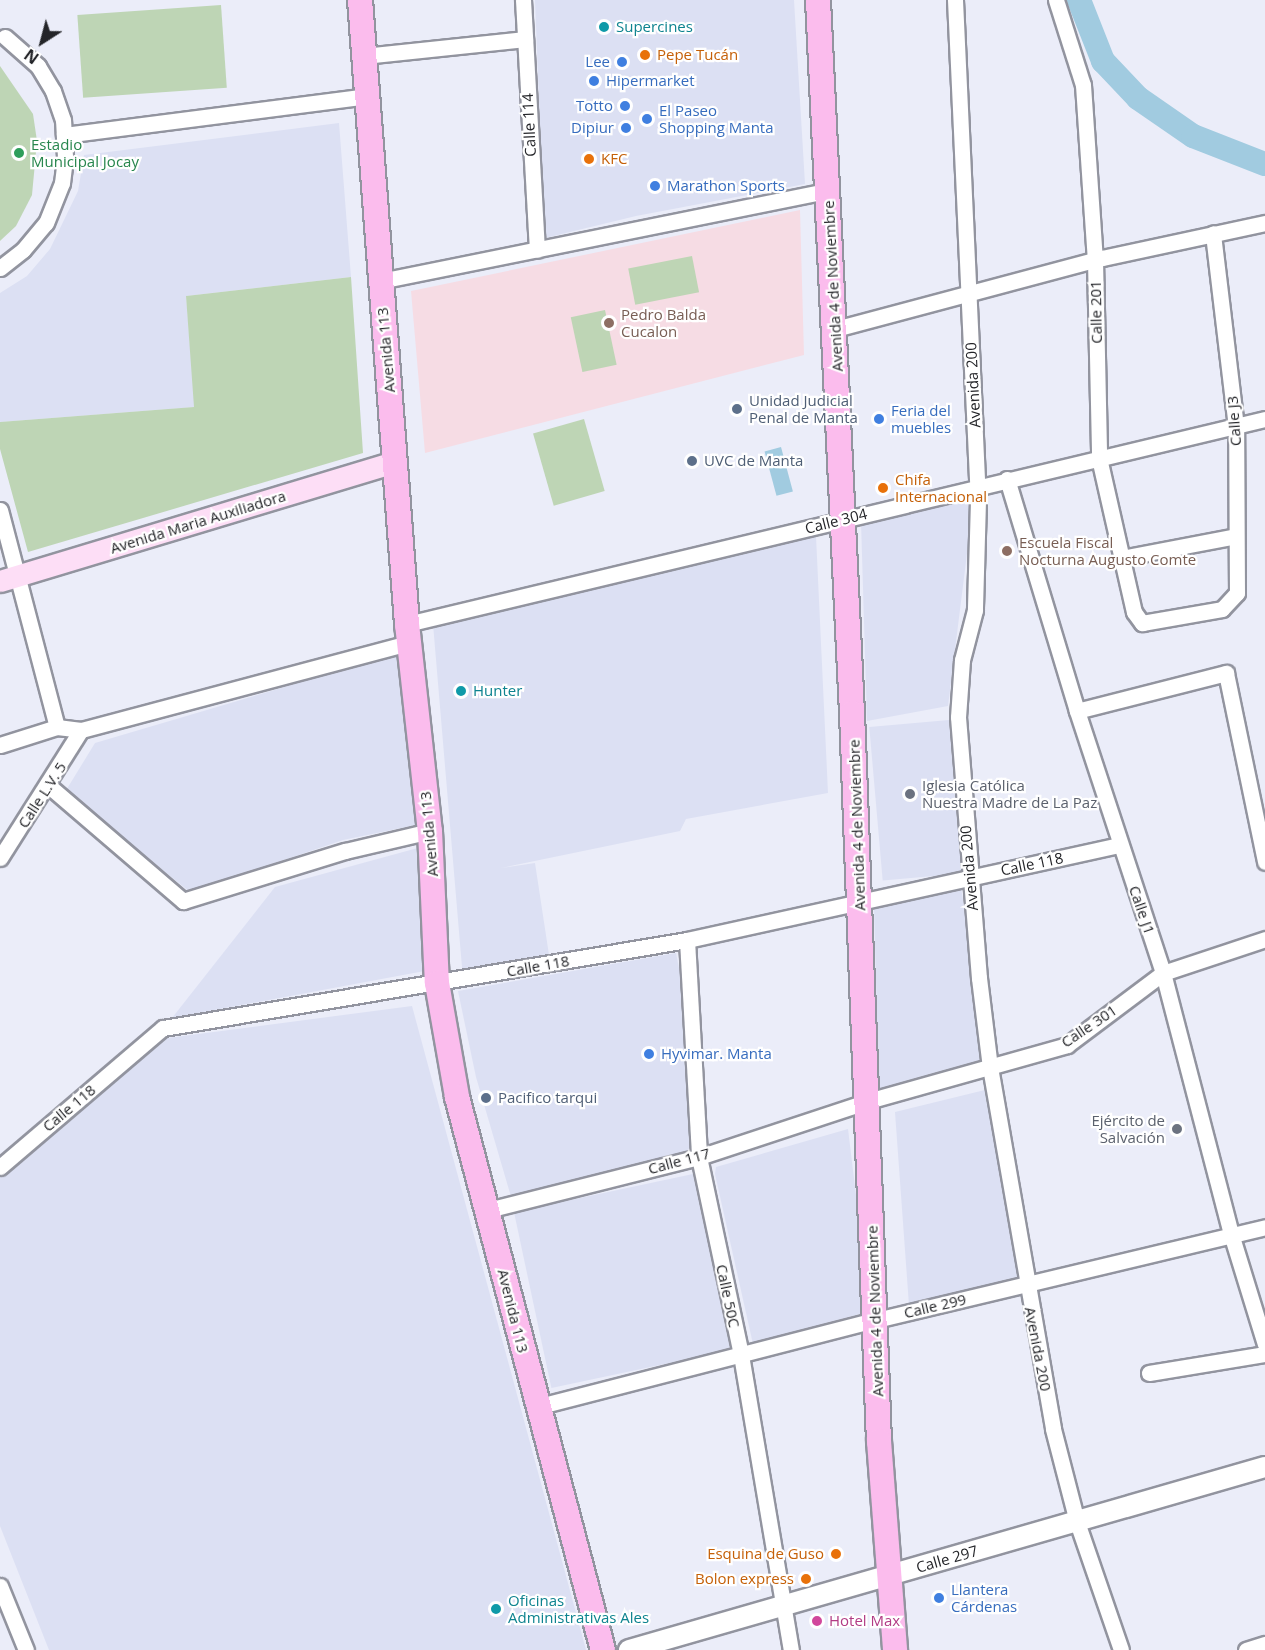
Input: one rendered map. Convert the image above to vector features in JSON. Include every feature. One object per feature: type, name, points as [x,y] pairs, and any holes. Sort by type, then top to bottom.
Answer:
[{"type":"main road","name":"Avenida 113","points":[[360,0],[408,633],[430,831],[437,983],[457,1097],[488,1210],[536,1407],[603,1650]]},
{"type":"main road","name":"Avenida 4 de Noviembre","points":[[818,0],[835,329],[876,1320],[888,1576],[895,1650]]},
{"type":"main road","name":"Avenida Maria Auxiliadora","points":[[9,578],[395,462]]},
{"type":"street","name":"Calle 114","points":[[523,0],[537,250]]},
{"type":"street","name":"Avenida 200","points":[[955,0],[977,486],[975,610],[962,660],[958,717],[969,877],[990,1067],[1026,1285],[1053,1430],[1077,1522],[1121,1650]]},
{"type":"street","name":"Calle 201","points":[[1056,0],[1083,84],[1095,260],[1099,458],[1134,612],[1142,623]]},
{"type":"street","points":[[0,268],[36,237],[55,206],[62,183],[64,135],[59,105],[46,78],[28,56],[5,37]]},
{"type":"street","points":[[364,56],[525,39]]},
{"type":"street","points":[[64,135],[367,96]]},
{"type":"street","points":[[380,281],[828,191]]},
{"type":"street","points":[[835,329],[969,296],[1095,260],[1265,223]]},
{"type":"street","name":"Calle J3","points":[[1142,623],[1229,606],[1237,593],[1236,427],[1213,233]]},
{"type":"street","name":"Calle 304","points":[[81,730],[408,633],[842,519],[1265,419]]},
{"type":"street","name":"Calle J1","points":[[1007,479],[1077,711],[1163,973],[1232,1237],[1265,1344]]},
{"type":"street","points":[[0,510],[9,578],[57,727]]},
{"type":"street","points":[[1122,558],[1236,536]]},
{"type":"street","points":[[1077,711],[1226,673],[1265,862]]},
{"type":"street","points":[[0,745],[57,727],[81,730]]},
{"type":"street","name":"Calle L.V. 5","points":[[0,858],[49,786],[81,730]]},
{"type":"street","points":[[49,786],[183,901],[345,851],[430,831]]},
{"type":"street","name":"Calle 118","points":[[0,1167],[163,1028],[687,940],[1120,845]]},
{"type":"street","name":"Calle 301","points":[[868,1101],[1067,1045],[1163,973],[1265,939]]},
{"type":"street","name":"Calle 50C","points":[[687,940],[699,1157],[741,1355],[782,1608],[791,1650]]},
{"type":"street","name":"Calle 117","points":[[488,1210],[699,1157],[868,1101]]},
{"type":"street","name":"Calle 299","points":[[536,1407],[876,1320],[1232,1237],[1265,1227]]},
{"type":"street","points":[[1149,1372],[1265,1354]]},
{"type":"street","name":"Calle 297","points":[[629,1650],[782,1608],[1265,1467]]},
{"type":"street","points":[[0,1586],[26,1650]]},
{"type":"street","points":[[1246,1650],[1265,1644]]},
{"type":"shaded area","name":"El Paseo Shopping Manta","points":[[535,0],[794,0],[805,184],[636,216],[541,239],[540,229],[544,228]]},
{"type":"shaded area","points":[[339,123],[351,277],[186,296],[195,407],[0,422],[0,293],[27,276],[50,249],[78,191],[84,155]]},
{"type":"shaded area","name":"Pedro Balda Cucalon","points":[[800,210],[804,355],[425,453],[411,291]]},
{"type":"shaded area","points":[[974,497],[948,706],[867,721],[861,521]]},
{"type":"shaded area","points":[[816,536],[828,793],[686,819],[680,831],[501,868],[535,863],[549,955],[463,979],[433,624],[590,588],[589,585]]},
{"type":"shaded area","points":[[403,652],[421,824],[343,840],[190,892],[65,792],[95,743]]},
{"type":"shaded area","points":[[949,720],[962,873],[883,880],[869,727]]},
{"type":"shaded area","points":[[425,846],[430,970],[172,1018],[275,887]]},
{"type":"shaded area","points":[[961,887],[987,1070],[879,1091],[874,905]]},
{"type":"shaded area","points":[[676,953],[686,1004],[690,1152],[512,1200],[476,1077],[458,991]]},
{"type":"shaded area","points":[[412,1006],[586,1650],[49,1650],[0,1526],[0,1176],[160,1039]]},
{"type":"shaded area","points":[[989,1089],[1022,1277],[909,1305],[895,1112]]},
{"type":"shaded area","points":[[848,1129],[870,1311],[753,1344],[715,1174],[716,1167]]},
{"type":"shaded area","points":[[693,1174],[730,1350],[551,1388],[514,1212]]},
{"type":"green space","points":[[221,5],[227,88],[83,98],[77,15]]},
{"type":"green space","name":"Estadio Municipal Jocay","points":[[0,66],[33,114],[37,141],[32,195],[16,226],[0,241]]},
{"type":"green space","points":[[692,256],[699,292],[635,305],[628,268]]},
{"type":"green space","points":[[351,277],[363,453],[28,552],[0,449],[0,422],[194,407],[186,296]]},
{"type":"green space","points":[[605,310],[617,365],[582,372],[571,317]]},
{"type":"green space","points":[[584,419],[605,491],[554,506],[533,434]]},
{"type":"water","points":[[781,447],[793,491],[776,496],[765,451]]},
{"type":"waterway","points":[[1079,0],[1103,61],[1138,98],[1193,136],[1265,164]]},
{"type":"place","name":"Supercines","points":[[604,27]]},
{"type":"place","name":"Pepe Tucán","points":[[645,55]]},
{"type":"place","name":"Lee","points":[[622,62]]},
{"type":"place","name":"Hipermarket","points":[[594,81]]},
{"type":"place","name":"Totto","points":[[625,106]]},
{"type":"place","name":"El Paseo Shopping Manta","points":[[647,119]]},
{"type":"place","name":"Dipiur","points":[[626,128]]},
{"type":"place","name":"Estadio Municipal Jocay","points":[[19,153]]},
{"type":"place","name":"KFC","points":[[589,159]]},
{"type":"place","name":"Marathon Sports","points":[[655,186]]},
{"type":"place","name":"Pedro Balda Cucalon","points":[[609,323]]},
{"type":"place","name":"Unidad Judicial Penal de Manta","points":[[737,409]]},
{"type":"place","name":"Feria del muebles","points":[[879,419]]},
{"type":"place","name":"UVC de Manta","points":[[692,461]]},
{"type":"place","name":"Chifa Internacional","points":[[883,488]]},
{"type":"place","name":"Escuela Fiscal Nocturna Augusto Comte","points":[[1007,551]]},
{"type":"place","name":"Hunter","points":[[461,691]]},
{"type":"place","name":"Iglesia Católica Nuestra Madre de La Paz","points":[[910,794]]},
{"type":"place","name":"Hyvimar. Manta","points":[[649,1054]]},
{"type":"place","name":"Pacifico tarqui","points":[[486,1098]]},
{"type":"place","name":"Ejército de Salvación","points":[[1177,1129]]},
{"type":"place","name":"Esquina de Guso","points":[[836,1554]]},
{"type":"place","name":"Bolon express","points":[[806,1579]]},
{"type":"place","name":"Llantera Cárdenas","points":[[939,1598]]},
{"type":"place","name":"Oficinas Administrativas Ales","points":[[496,1609]]},
{"type":"place","name":"Hotel Max","points":[[817,1621]]}]
